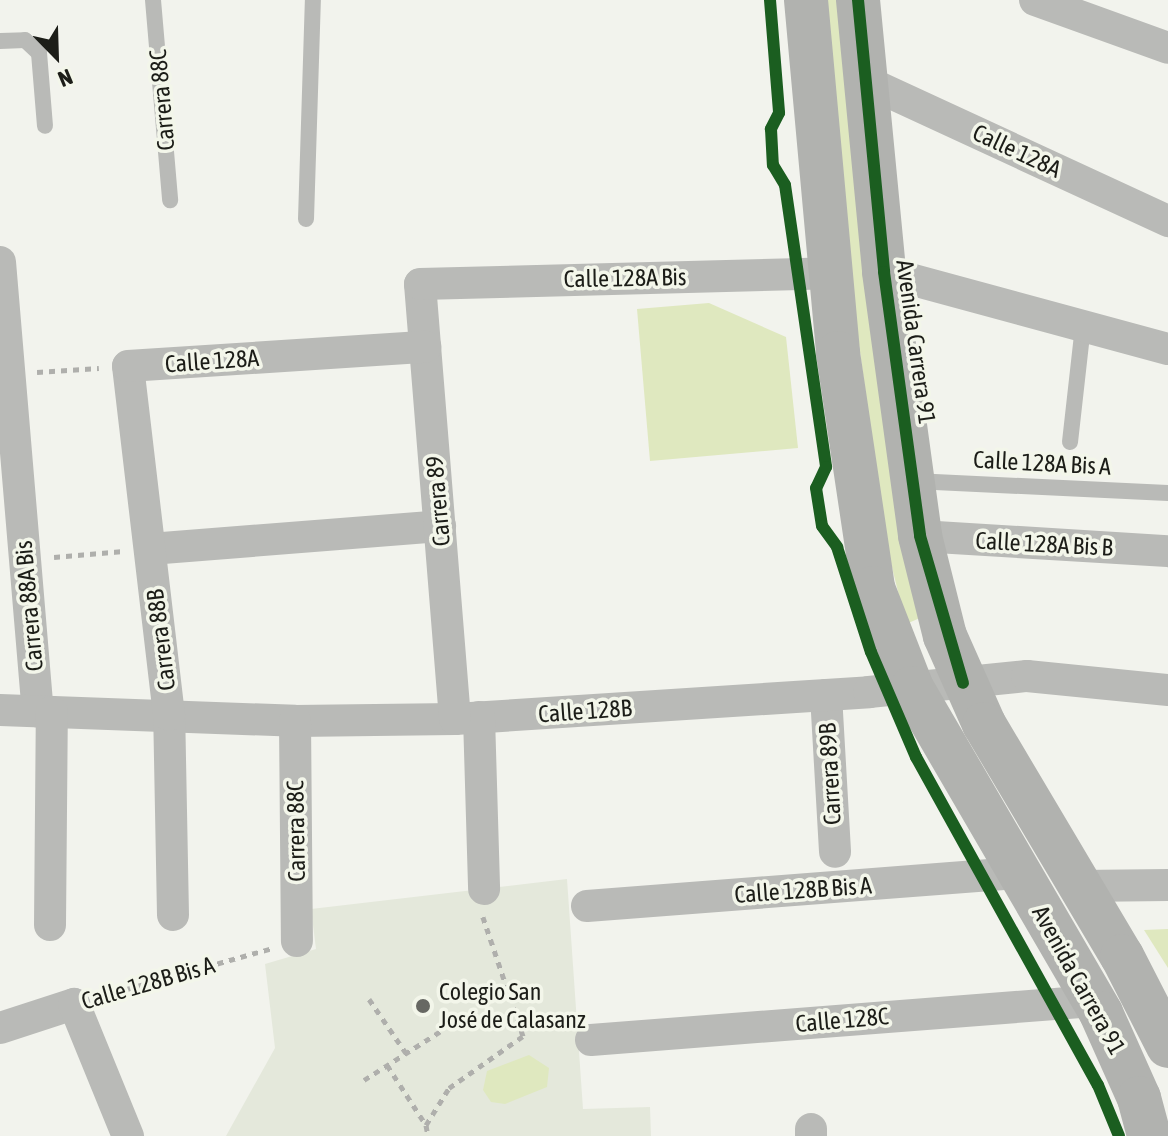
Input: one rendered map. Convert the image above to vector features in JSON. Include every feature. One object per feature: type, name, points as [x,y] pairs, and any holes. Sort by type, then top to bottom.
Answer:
[{"type":"main road","name":"Avenida Carrera 91","points":[[806,0],[830,273],[865,548],[881,613],[912,688],[1093,1001],[1129,1073],[1149,1136]]},
{"type":"main road","name":"Avenida Carrera 91","points":[[858,0],[884,272],[920,536],[963,683],[1168,1046]]},
{"type":"street","points":[[1035,0],[1168,48]]},
{"type":"street","name":"Calle 128A","points":[[865,81],[1168,221]]},
{"type":"street","name":"Carrera 88A Bis","points":[[0,262],[16,543],[45,712],[50,925]]},
{"type":"street","points":[[884,272],[1168,349]]},
{"type":"street","name":"Calle 128A Bis","points":[[420,284],[830,273]]},
{"type":"street","name":"Carrera 89","points":[[420,284],[440,526],[467,718],[483,902]]},
{"type":"street","name":"Calle 128A","points":[[128,366],[425,347]]},
{"type":"street","name":"Carrera 88B","points":[[128,366],[169,715],[173,915]]},
{"type":"street","points":[[150,549],[440,526]]},
{"type":"street","name":"Calle 128A Bis B","points":[[920,536],[1168,551]]},
{"type":"street","name":"Calle 128B","points":[[0,710],[295,721],[467,718],[826,695],[1047,675],[1168,690]]},
{"type":"street","name":"Carrera 89B","points":[[826,695],[835,852]]},
{"type":"street","name":"Carrera 88C","points":[[295,721],[297,941]]},
{"type":"street","name":"Calle 128B Bis A","points":[[587,906],[1019,873]]},
{"type":"street","points":[[1080,886],[1168,885]]},
{"type":"street","name":"Calle 128C","points":[[591,1040],[1093,1001]]},
{"type":"street","points":[[74,1004],[128,1136]]},
{"type":"street","name":"Calle 128B Bis A","points":[[0,1028],[74,1004]]},
{"type":"lane","name":"Carrera 88C","points":[[153,0],[170,200]]},
{"type":"lane","points":[[306,219],[313,0]]},
{"type":"lane","points":[[0,41],[25,40],[39,53],[45,126]]},
{"type":"lane","points":[[1070,442],[1083,326]]},
{"type":"lane","name":"Calle 128A Bis A","points":[[913,481],[1168,493]]},
{"type":"path","points":[[5,374],[128,366]]},
{"type":"path","points":[[16,543],[150,549]]},
{"type":"path","points":[[426,1125],[449,1088],[523,1036],[483,902]]},
{"type":"path","points":[[369,999],[406,1053]]},
{"type":"path","points":[[364,1080],[444,1029]]},
{"type":"path","points":[[387,1065],[426,1125],[428,1136]]},
{"type":"shaded area","name":"Colegio San José de Calasanz","points":[[567,879],[583,1109],[650,1107],[651,1136],[226,1136],[275,1048],[265,964],[316,949],[311,909]]},
{"type":"green space","points":[[827,0],[842,0],[920,618],[906,624],[885,539],[850,277]]},
{"type":"green space","points":[[709,303],[786,337],[798,448],[650,461],[637,309]]},
{"type":"green space","points":[[1168,929],[1168,968],[1144,930]]},
{"type":"green space","points":[[529,1055],[549,1068],[547,1087],[505,1104],[491,1102],[483,1090],[487,1071]]},
{"type":"cycle path","points":[[770,0],[779,113],[771,129],[773,165],[785,185],[826,467],[816,488],[822,526],[837,547],[871,652],[916,757],[1098,1085],[1119,1136]]},
{"type":"cycle path","points":[[858,0],[884,272],[920,536],[963,683]]},
{"type":"place","name":"Colegio San José de Calasanz","points":[[423,1006]]}]
